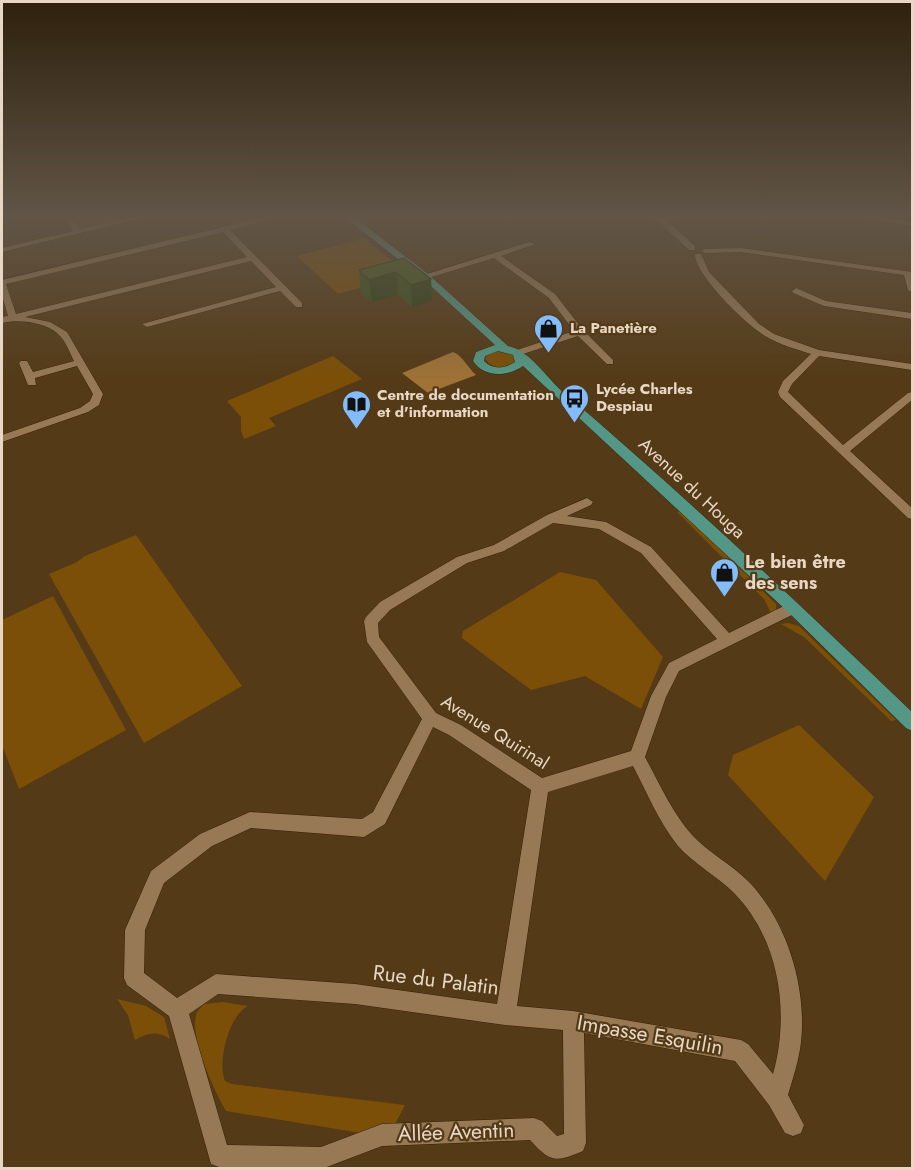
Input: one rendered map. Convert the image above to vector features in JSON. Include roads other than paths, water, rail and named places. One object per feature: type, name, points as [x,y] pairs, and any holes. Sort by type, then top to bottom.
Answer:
[{"type":"main road","points":[[417,271],[504,348],[519,355],[520,363],[511,369]]},
{"type":"main road","points":[[472,321],[490,349],[504,348]]},
{"type":"main road","name":"Avenue du Houga","points":[[490,349],[480,354],[478,357],[480,364],[497,371],[511,369],[547,384]]},
{"type":"main road","name":"Avenue du Houga","points":[[519,355],[547,384],[601,430],[793,608],[912,723]]},
{"type":"street","points":[[13,318],[2,283],[54,271]]},
{"type":"street","points":[[2,321],[202,271]]},
{"type":"street","points":[[265,271],[299,305]]},
{"type":"street","points":[[424,276],[442,271]]},
{"type":"street","points":[[517,271],[552,296],[580,332],[610,362]]},
{"type":"street","points":[[704,271],[756,326],[771,336],[818,353],[912,367]]},
{"type":"street","points":[[892,271],[910,273],[912,290]]},
{"type":"street","points":[[147,324],[282,288]]},
{"type":"street","points":[[796,291],[824,303],[912,316]]},
{"type":"street","points":[[2,439],[84,410],[95,403],[98,394],[64,334],[55,327],[13,318]]},
{"type":"street","points":[[519,355],[580,332]]},
{"type":"street","points":[[818,353],[787,383],[783,392],[785,397],[912,515]]},
{"type":"street","points":[[24,363],[31,379],[80,362]]},
{"type":"street","points":[[844,450],[912,395]]},
{"type":"street","name":"Avenue Quirinal","points":[[587,502],[551,518],[499,548],[462,560],[385,606],[371,621],[372,638],[430,718],[455,730],[540,786],[637,757]]},
{"type":"street","points":[[551,518],[602,525],[646,550],[727,641]]},
{"type":"street","points":[[777,1097],[791,1037],[791,1009],[781,956],[762,911],[742,887],[687,843],[672,824],[637,757],[659,696],[674,667],[793,608]]},
{"type":"street","points":[[177,1010],[134,978],[135,930],[157,877],[206,840],[250,820],[364,828],[379,818],[430,718]]},
{"type":"street","name":"Rue du Palatin","points":[[177,1010],[216,984],[355,994],[505,1015],[540,786]]},
{"type":"street","name":"Allée Aventin","points":[[177,1010],[219,1156],[247,1157],[321,1158],[382,1135],[534,1129],[553,1148],[575,1143],[573,1021]]},
{"type":"street","name":"Impasse Esquilin","points":[[505,1015],[573,1021],[741,1051],[777,1097],[793,1125]]},
{"type":"place","name":"La Panetière","points":[[549,354]]},
{"type":"place","name":"Lycée Charles Despiau","points":[[575,424]]},
{"type":"place","name":"Centre de documentation et d'information","points":[[356,430]]},
{"type":"place","name":"Le bien être des sens","points":[[724,598]]}]
